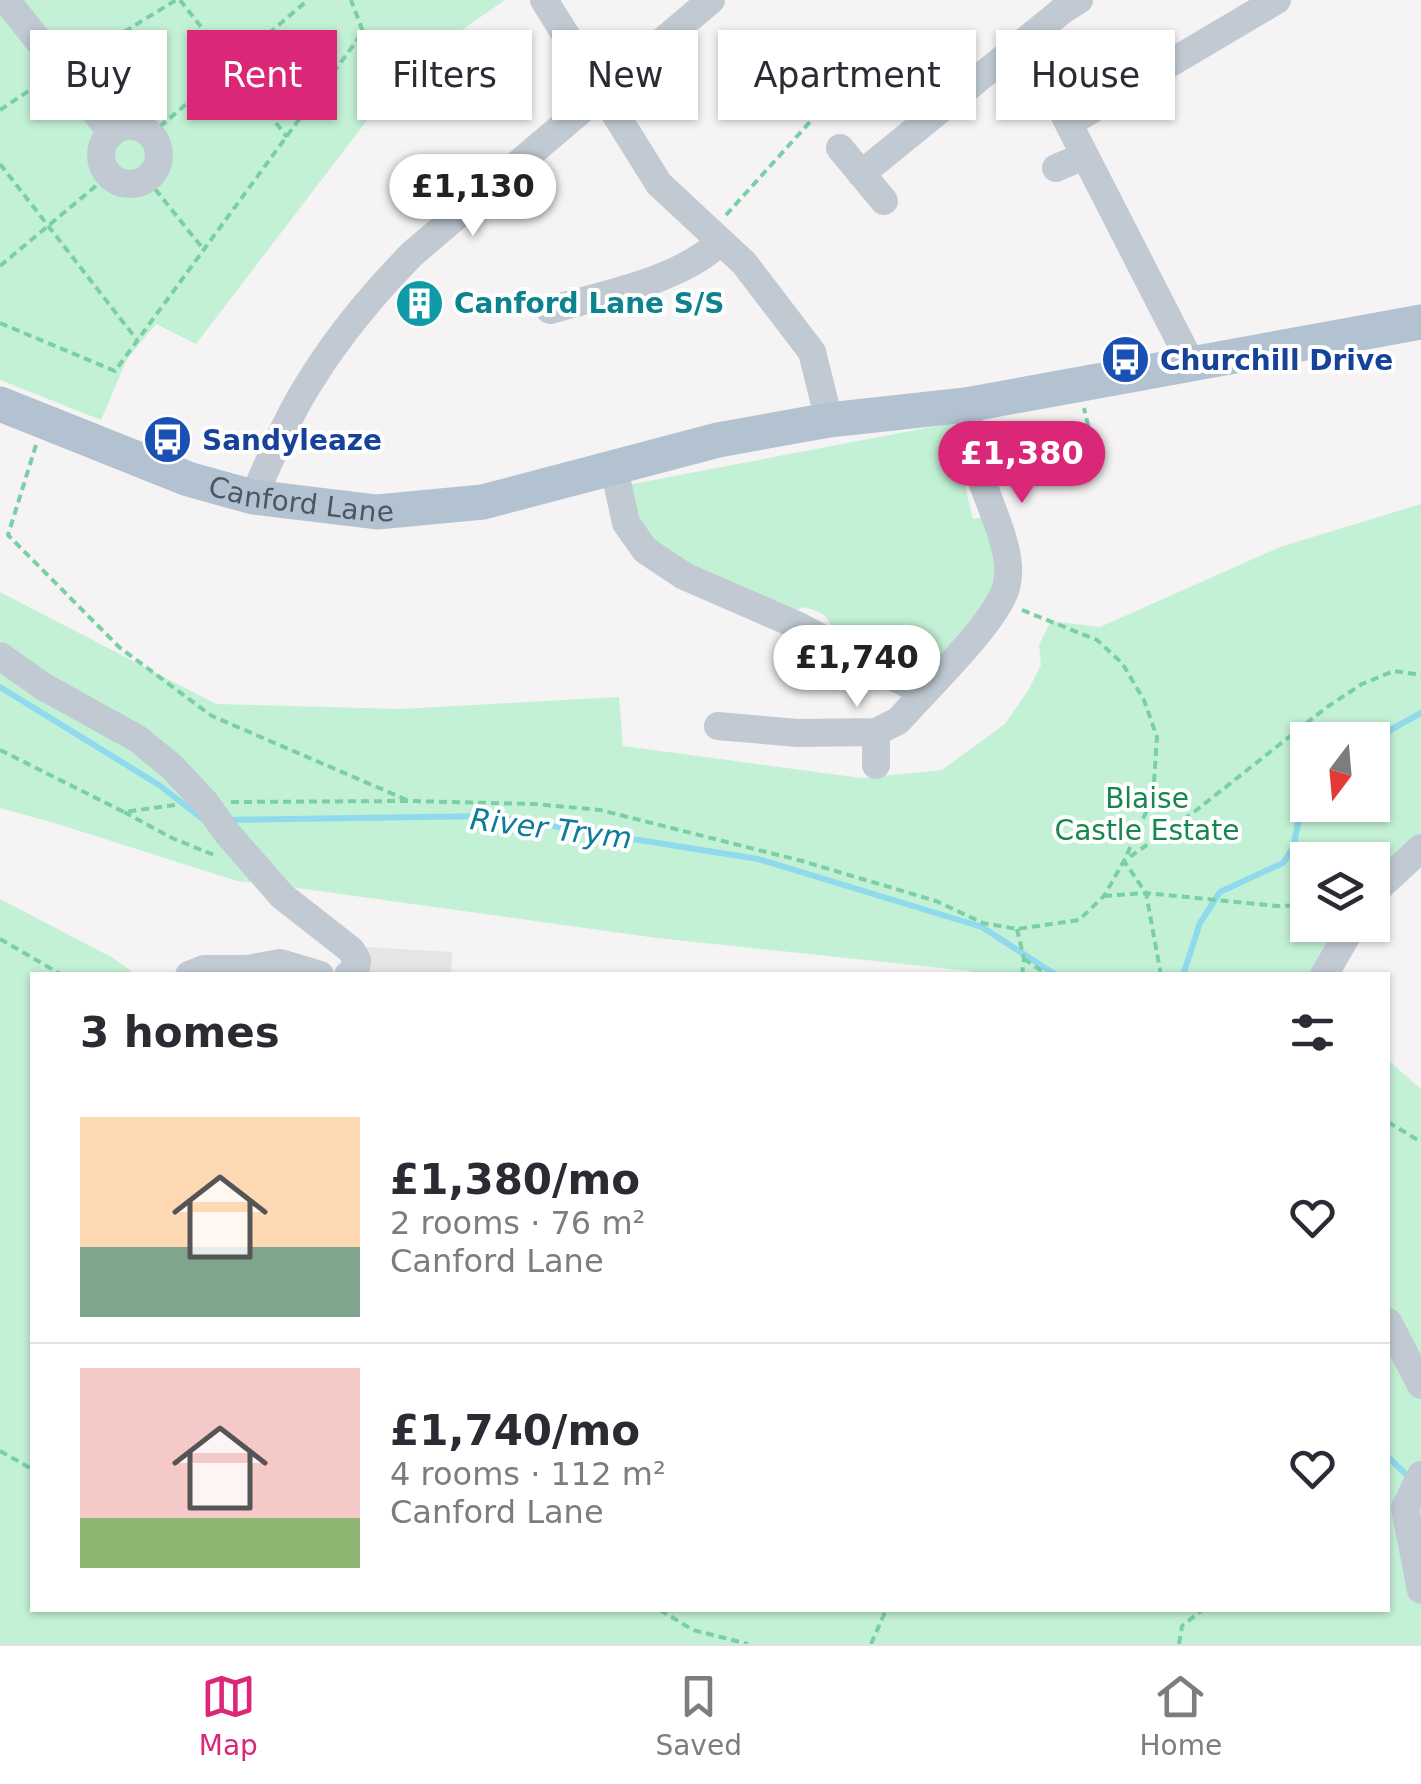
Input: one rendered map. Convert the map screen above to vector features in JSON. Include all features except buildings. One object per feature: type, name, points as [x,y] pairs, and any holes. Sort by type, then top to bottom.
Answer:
[{"type":"main road","name":"Canford Lane","points":[[0,404],[188,479],[253,497],[377,512],[482,502],[718,440],[829,420],[966,405],[1421,322]]},
{"type":"street","points":[[6,0],[30,31]]},
{"type":"street","points":[[544,0],[563,30]]},
{"type":"street","points":[[676,30],[712,0]]},
{"type":"street","points":[[1039,30],[1079,0]]},
{"type":"street","points":[[1069,123],[1277,0]]},
{"type":"street","points":[[861,174],[996,65]]},
{"type":"street","points":[[101,120],[112,133]]},
{"type":"street","points":[[253,497],[312,377],[380,288],[412,254],[569,120]]},
{"type":"street","points":[[619,120],[659,184],[744,263],[812,352],[829,420]]},
{"type":"street","points":[[1067,120],[1191,363]]},
{"type":"street","points":[[135,127],[150,135],[158,163],[147,179],[131,184],[109,175],[104,168],[102,149],[112,133],[135,127]]},
{"type":"street","points":[[840,148],[884,201]]},
{"type":"street","points":[[1056,168],[1084,156]]},
{"type":"street","points":[[550,310],[674,271],[706,256],[716,238]]},
{"type":"street","points":[[718,726],[798,733],[876,732],[898,722],[974,637],[1000,601],[1008,580],[1004,546],[980,474],[966,405]]},
{"type":"street","points":[[614,468],[626,523],[645,550],[684,576],[799,626],[924,693]]},
{"type":"street","points":[[0,656],[138,740],[171,766],[282,896],[351,950],[356,960],[351,972]]},
{"type":"street","points":[[876,732],[876,764]]},
{"type":"street","points":[[1390,877],[1421,848]]},
{"type":"street","points":[[1326,972],[1343,942]]},
{"type":"street","points":[[196,972],[247,970],[280,963],[310,972]]},
{"type":"street","points":[[1390,1326],[1421,1385]]},
{"type":"street","points":[[1421,1475],[1405,1508],[1421,1590]]},
{"type":"path","points":[[128,30],[178,0],[202,30]]},
{"type":"path","points":[[272,30],[308,0]]},
{"type":"path","points":[[0,322],[115,371],[364,32],[350,0]]},
{"type":"path","points":[[0,110],[30,90]]},
{"type":"path","points":[[150,135],[187,103]]},
{"type":"path","points":[[274,120],[287,137]]},
{"type":"path","points":[[716,238],[816,120]]},
{"type":"path","points":[[0,164],[137,340]]},
{"type":"path","points":[[0,266],[109,175]]},
{"type":"path","points":[[147,179],[204,250]]},
{"type":"path","points":[[1036,474],[1056,447],[1090,434],[1078,384]]},
{"type":"path","points":[[43,421],[8,535],[119,647],[212,716],[409,801]]},
{"type":"path","points":[[215,816],[409,801],[600,810],[936,900],[983,922],[1017,929],[1079,920],[1104,896],[1153,797],[1157,737],[1144,700],[1122,663],[1097,640],[1042,618]]},
{"type":"path","points":[[1124,861],[1194,812],[1327,706],[1362,684],[1394,671],[1421,675]]},
{"type":"path","points":[[0,750],[172,838],[230,861],[247,856]]},
{"type":"path","points":[[124,812],[176,805]]},
{"type":"path","points":[[1124,861],[1146,894],[1160,972]]},
{"type":"path","points":[[1104,896],[1146,894],[1290,906]]},
{"type":"path","points":[[1017,929],[1024,959],[1022,972]]},
{"type":"path","points":[[0,939],[57,972]]},
{"type":"path","points":[[1024,959],[1044,972]]},
{"type":"path","points":[[1390,1123],[1421,1142]]},
{"type":"path","points":[[0,1451],[30,1468]]},
{"type":"path","points":[[663,1612],[693,1630],[748,1644]]},
{"type":"path","points":[[871,1644],[885,1612]]},
{"type":"path","points":[[1179,1644],[1182,1626],[1200,1612]]},
{"type":"shaded area","points":[[364,947],[452,952],[451,972],[361,972]]},
{"type":"green space","points":[[0,0],[505,0],[462,30],[357,30],[357,120],[367,120],[196,344],[156,324],[127,359],[101,420],[0,380]]},
{"type":"green space","points":[[963,421],[974,475],[963,478],[973,519],[984,517],[999,566],[992,607],[920,681],[832,636],[828,619],[820,612],[802,607],[791,614],[678,564],[641,530],[627,485]]},
{"type":"green space","name":"Blaise Castle Estate","points":[[1421,504],[1421,868],[1390,897],[1390,842],[1290,842],[1290,942],[1355,942],[1335,972],[970,972],[657,938],[283,886],[205,788],[0,641],[0,592],[216,704],[400,709],[619,697],[623,746],[861,778],[942,770],[1005,724],[1041,665],[1039,645],[1051,621],[1100,627],[1280,547]]},
{"type":"green space","points":[[0,663],[135,744],[264,884],[237,881],[0,808]]},
{"type":"green space","points":[[0,899],[133,972],[30,972],[30,1612],[1390,1612],[1390,1062],[1421,1089],[1421,1644],[0,1644]]},
{"type":"waterway","name":"River Trym","points":[[0,687],[159,785],[204,820]]},
{"type":"waterway","name":"River Trym","points":[[1390,730],[1421,713]]},
{"type":"waterway","name":"River Trym","points":[[226,820],[489,816],[758,859],[982,927],[1051,972]]},
{"type":"waterway","name":"River Trym","points":[[1184,972],[1200,923],[1220,892],[1283,863],[1293,848],[1298,822]]},
{"type":"waterway","points":[[1390,1459],[1412,1480]]},
{"type":"place","name":"Canford Lane S/S","points":[[419,303]]},
{"type":"place","name":"Churchill Drive","points":[[1125,360]]},
{"type":"place","name":"Sandyleaze","points":[[167,440]]}]
